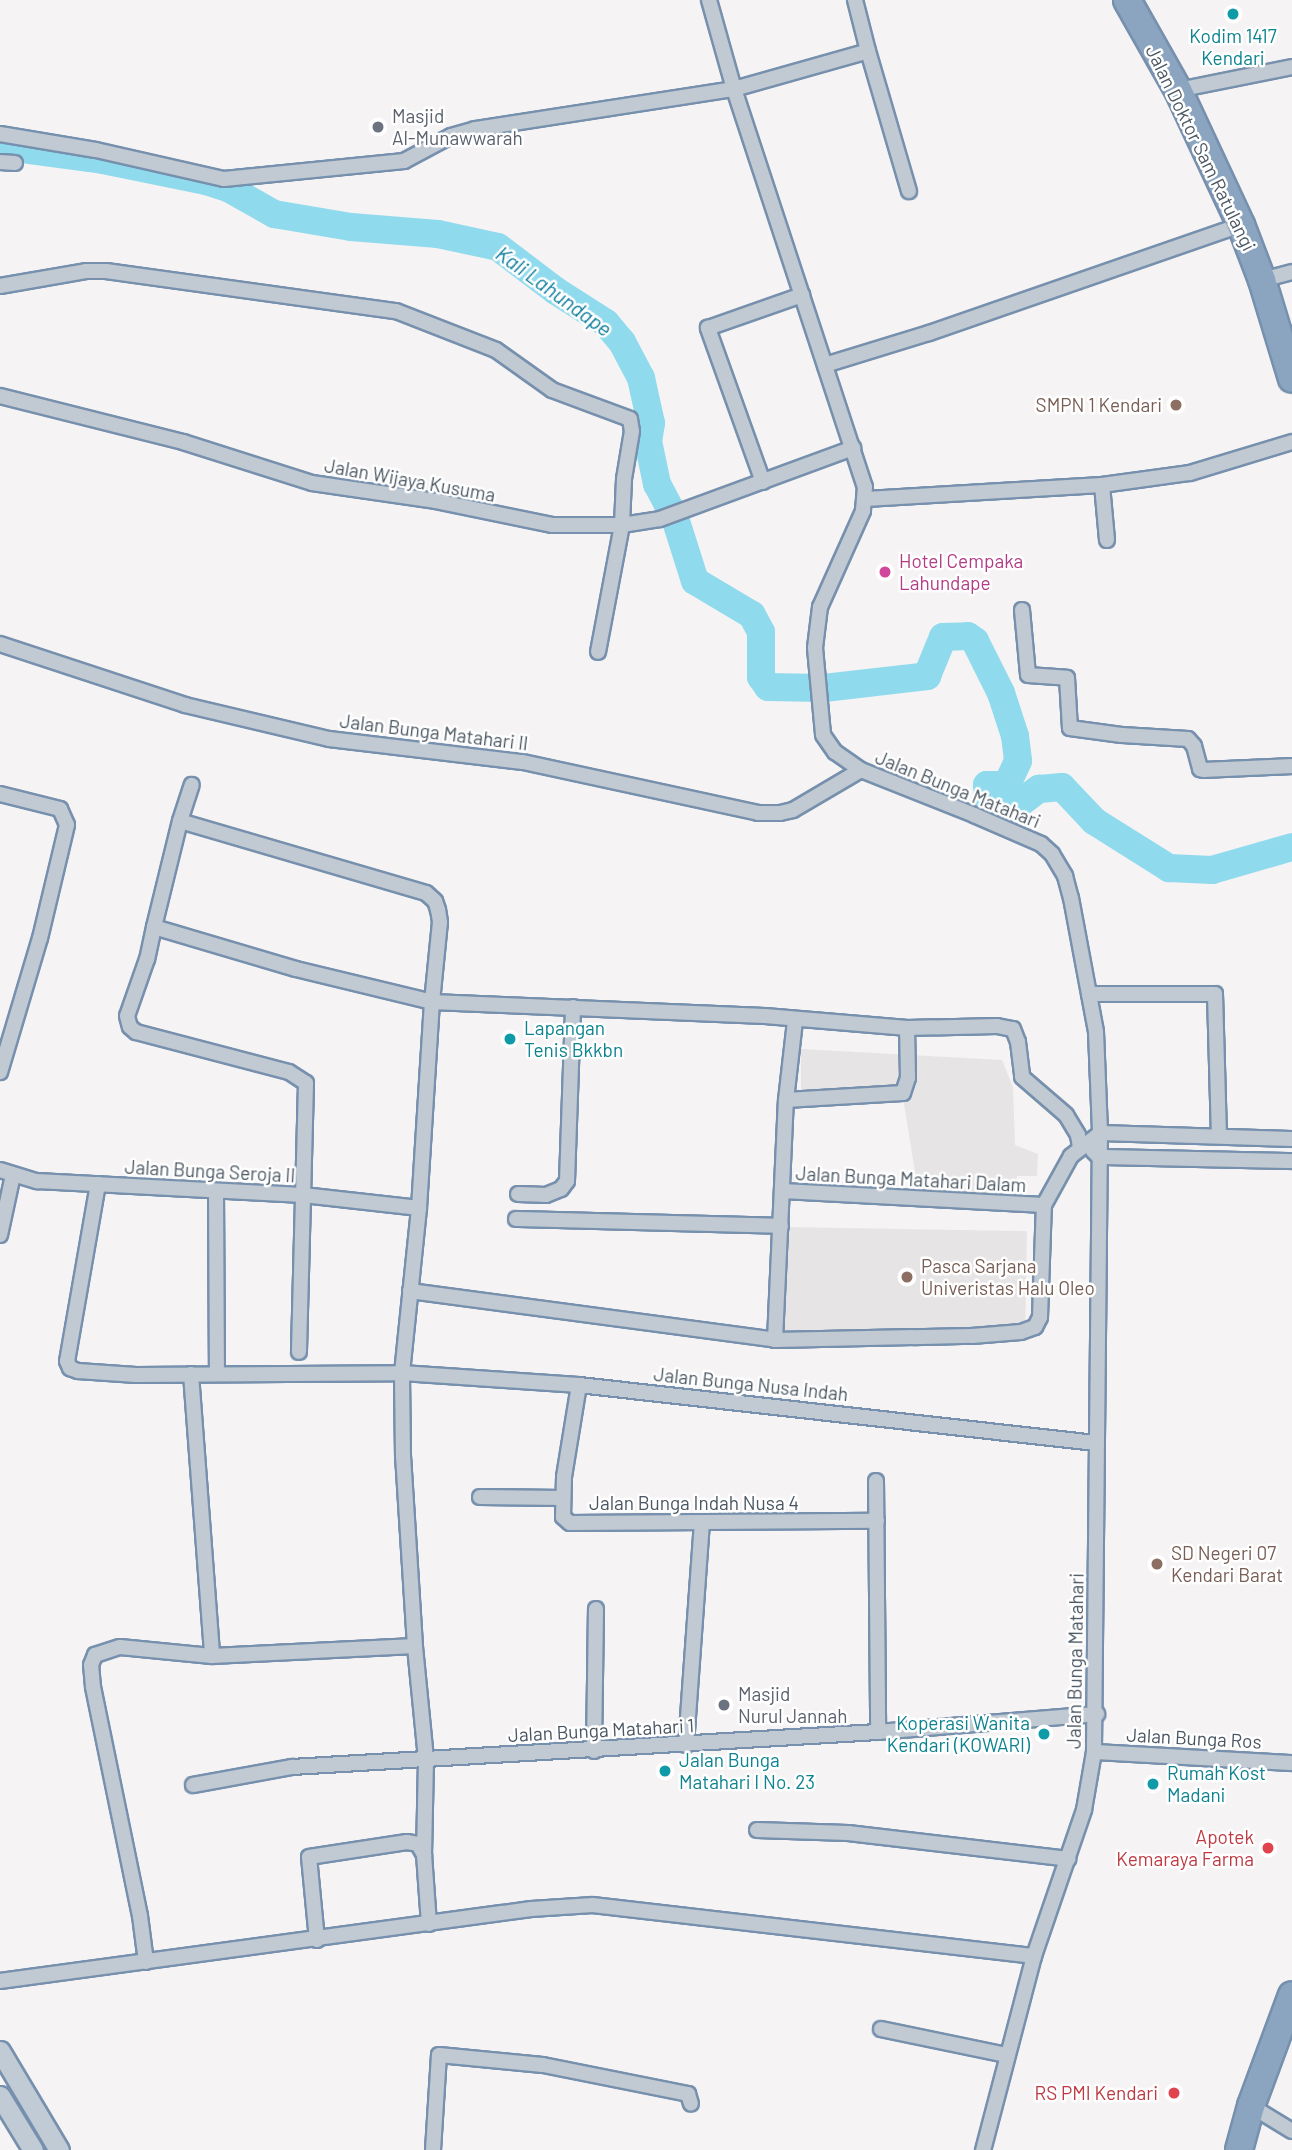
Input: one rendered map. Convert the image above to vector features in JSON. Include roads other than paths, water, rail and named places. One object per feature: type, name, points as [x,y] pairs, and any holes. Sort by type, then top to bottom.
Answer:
[{"type":"highway","name":"Jalan Doktor Sam Ratulangi","points":[[1127,0],[1178,90],[1241,225],[1262,280],[1292,379]]},
{"type":"highway","points":[[1240,2150],[1251,2106],[1292,1996]]},
{"type":"main road","points":[[0,2051],[60,2150]]},
{"type":"main road","points":[[0,2096],[33,2150]]},
{"type":"street","points":[[709,0],[734,89],[853,448],[866,499],[1102,485],[1190,472],[1292,442]]},
{"type":"street","points":[[855,0],[909,191]]},
{"type":"street","points":[[0,134],[96,150],[215,178],[236,179],[404,161],[451,136],[475,129],[734,89],[868,51]]},
{"type":"street","points":[[1178,90],[1292,67]]},
{"type":"street","points":[[0,162],[15,163]]},
{"type":"street","points":[[825,365],[929,334],[1241,225]]},
{"type":"street","points":[[0,286],[86,271],[125,272],[332,304],[380,308],[432,323],[505,355],[552,390],[630,419],[632,431],[625,468],[622,525],[598,652]]},
{"type":"street","points":[[1262,280],[1292,272]]},
{"type":"street","points":[[764,482],[708,328],[802,295]]},
{"type":"street","name":"Jalan Wijaya Kusuma","points":[[0,396],[183,442],[335,488],[435,501],[552,525],[622,525],[660,519],[683,513],[853,448]]},
{"type":"street","points":[[1102,485],[1107,540]]},
{"type":"street","name":"Jalan Bunga Matahari","points":[[866,499],[820,607],[815,648],[823,735],[828,745],[861,771],[1030,839],[1052,854],[1065,876],[1071,898],[1096,1032],[1100,1133],[1095,1443],[1097,1714],[1094,1752],[1084,1810],[1034,1956],[983,2150]]},
{"type":"street","points":[[1023,610],[1028,675],[1067,678],[1070,728],[1122,735],[1188,739],[1194,746],[1200,769],[1204,770],[1292,766]]},
{"type":"street","name":"Jalan Bunga Matahari II","points":[[0,644],[185,705],[329,738],[523,762],[758,813],[793,810],[861,771]]},
{"type":"street","points":[[192,785],[180,821],[147,960],[127,1016],[130,1027],[136,1032],[302,1078],[308,1092],[299,1352]]},
{"type":"street","points":[[0,794],[60,809],[68,825],[40,938],[0,1072]]},
{"type":"street","points":[[180,821],[431,895],[440,922],[432,1002],[419,1208],[402,1373],[403,1458],[415,1646],[426,1759],[424,1855],[429,1924]]},
{"type":"street","points":[[154,927],[296,969],[432,1002],[765,1016],[795,1021],[907,1028],[997,1026],[1013,1030],[1018,1042],[1018,1071],[1022,1077],[1066,1115],[1084,1145],[1099,1157],[1292,1161]]},
{"type":"street","points":[[1089,994],[1215,994],[1219,1135]]},
{"type":"street","points":[[518,1194],[555,1193],[566,1181],[573,1007]]},
{"type":"street","points":[[775,1340],[786,1100],[795,1021]]},
{"type":"street","points":[[786,1100],[903,1093],[908,1078],[907,1028]]},
{"type":"street","points":[[1084,1145],[1100,1133],[1292,1139]]},
{"type":"street","name":"Jalan Bunga Matahari Dalam","points":[[783,1191],[1044,1205],[1064,1166],[1084,1145]]},
{"type":"street","points":[[0,1235],[6,1173]]},
{"type":"street","name":"Jalan Bunga Seroja II","points":[[6,1173],[37,1181],[303,1195],[419,1208]]},
{"type":"street","name":"Jalan Bunga Nusa Indah","points":[[98,1184],[67,1364],[78,1370],[136,1375],[402,1373],[579,1385],[1095,1443]]},
{"type":"street","points":[[216,1191],[217,1374]]},
{"type":"street","points":[[410,1291],[775,1340],[972,1336],[1030,1330],[1040,1317],[1044,1205]]},
{"type":"street","points":[[516,1219],[781,1226]]},
{"type":"street","points":[[191,1374],[212,1656]]},
{"type":"street","name":"Jalan Bunga Indah Nusa 4","points":[[579,1385],[563,1498],[563,1517],[570,1522],[877,1521]]},
{"type":"street","points":[[876,1481],[878,1732]]},
{"type":"street","points":[[480,1497],[563,1498]]},
{"type":"street","points":[[686,1745],[702,1523]]},
{"type":"street","points":[[594,1751],[596,1609]]},
{"type":"street","points":[[146,1962],[141,1916],[104,1749],[92,1661],[102,1651],[120,1647],[212,1656],[415,1646]]},
{"type":"street","name":"Jalan Bunga Matahari 1","points":[[193,1785],[292,1768],[686,1745],[1097,1714]]},
{"type":"street","name":"Jalan Bunga Ros","points":[[1094,1752],[1292,1763]]},
{"type":"street","points":[[757,1830],[848,1833],[1068,1859]]},
{"type":"street","points":[[317,1940],[309,1857],[407,1842],[418,1844],[424,1855]]},
{"type":"street","points":[[0,1981],[531,1909],[593,1905],[1034,1956]]},
{"type":"street","points":[[881,2029],[1007,2055]]},
{"type":"street","points":[[433,2150],[439,2055],[543,2065],[688,2094],[691,2104]]},
{"type":"street","points":[[1251,2106],[1292,2132]]},
{"type":"waterway","name":"Kali Lahundape","points":[[0,146],[103,160],[206,181],[230,189],[274,214],[351,227],[438,234],[498,247],[556,291],[606,323],[622,342],[641,378],[651,423],[648,441],[657,484],[675,518],[695,581],[752,615],[761,632],[761,677],[768,687],[824,688],[927,676],[943,637],[968,636],[975,641],[1001,693],[1015,736],[1018,761],[1007,785],[987,785],[989,805],[1012,809],[1039,789],[1062,787],[1094,821],[1169,868],[1212,870],[1292,847]]},
{"type":"place","name":"Kodim 1417 Kendari","points":[[1233,14]]},
{"type":"place","name":"Masjid Al-Munawwarah","points":[[378,127]]},
{"type":"place","name":"SMPN 1 Kendari","points":[[1176,405]]},
{"type":"place","name":"Hotel Cempaka Lahundape","points":[[885,572]]},
{"type":"place","name":"Lapangan Tenis Bkkbn","points":[[510,1039]]},
{"type":"place","name":"Pasca Sarjana Univeristas Halu Oleo","points":[[907,1277]]},
{"type":"place","name":"SD Negeri 07 Kendari Barat","points":[[1157,1564]]},
{"type":"place","name":"Masjid Nurul Jannah","points":[[724,1705]]},
{"type":"place","name":"Koperasi Wanita Kendari (KOWARI)","points":[[1044,1734]]},
{"type":"place","name":"Jalan Bunga Matahari I No. 23","points":[[665,1771]]},
{"type":"place","name":"Rumah Kost Madani","points":[[1153,1784]]},
{"type":"place","name":"Apotek Kemaraya Farma","points":[[1268,1848]]},
{"type":"place","name":"RS PMI Kendari","points":[[1174,2093]]}]
